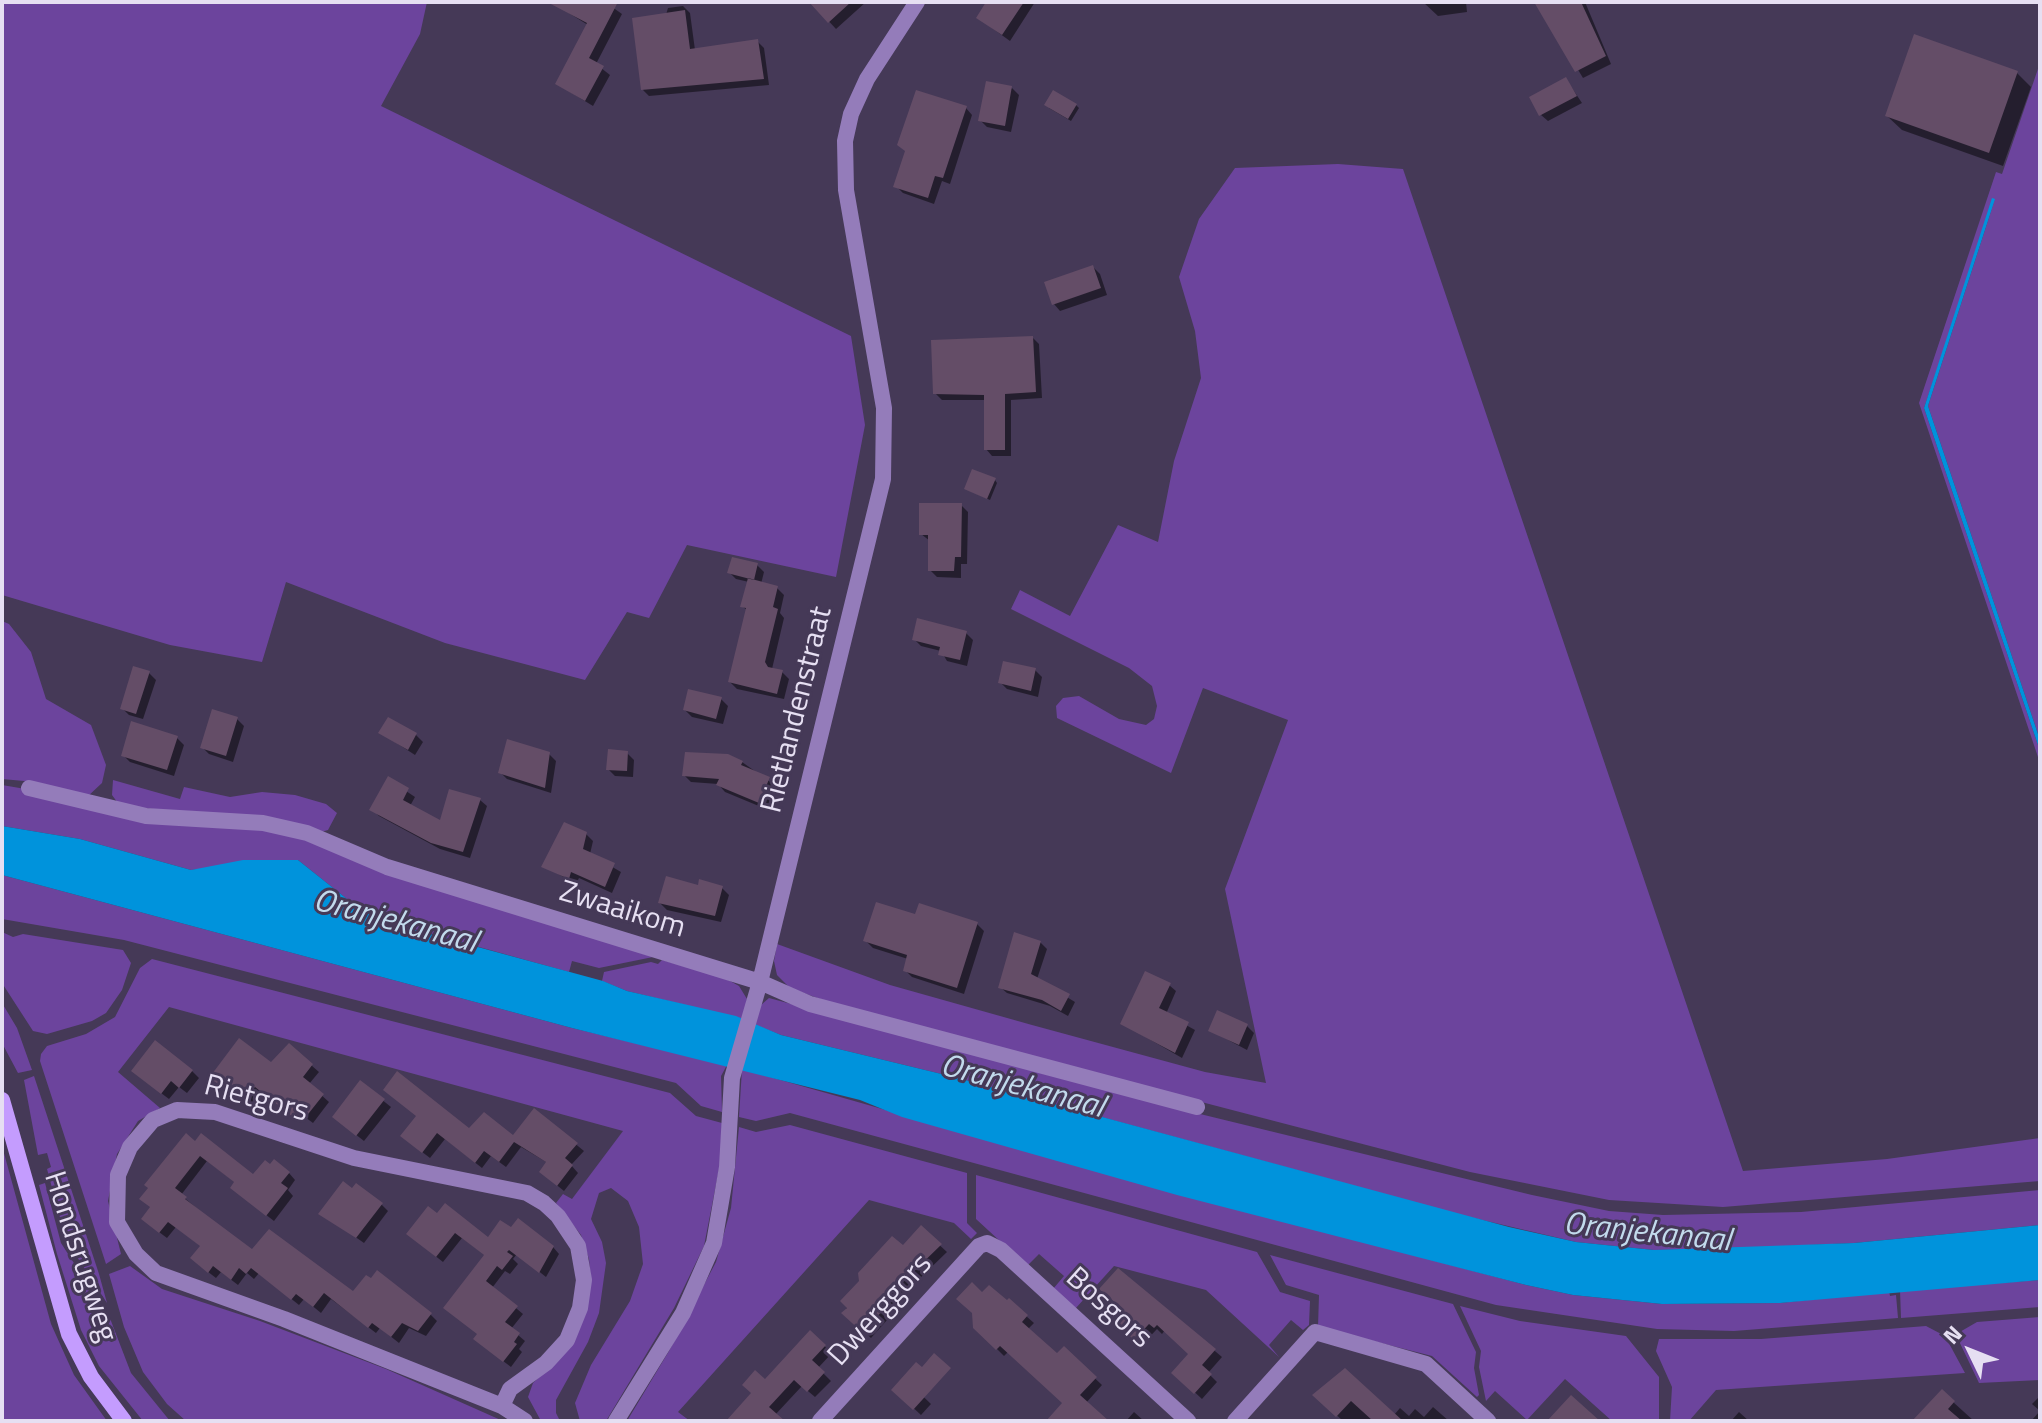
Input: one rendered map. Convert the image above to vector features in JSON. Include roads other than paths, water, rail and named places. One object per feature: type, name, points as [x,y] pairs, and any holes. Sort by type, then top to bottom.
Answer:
[{"type":"street","name":"Rietlandenstraat","points":[[616,1421],[683,1313],[714,1243],[727,1167],[732,1078],[760,982],[883,479],[884,408],[846,190],[845,141],[851,114],[867,79],[917,2]]},
{"type":"street","name":"Zwaaikom","points":[[29,788],[146,816],[263,823],[307,833],[387,867],[760,982],[810,1004],[1197,1107]]},
{"type":"street","name":"Hondsrugweg","points":[[2,1100],[69,1334],[91,1377],[124,1421]]},
{"type":"street","name":"Rietgors","points":[[502,1406],[510,1389],[546,1363],[567,1340],[580,1308],[584,1280],[578,1246],[558,1216],[544,1203],[527,1193],[354,1158],[215,1112],[177,1110],[153,1120],[130,1147],[118,1175],[117,1222],[136,1254],[156,1273],[284,1319],[502,1406],[525,1421]]},
{"type":"street","name":"Dwerggors","points":[[820,1421],[979,1246],[987,1243]]},
{"type":"street","name":"Bosgors","points":[[987,1243],[1001,1250],[1188,1421]]},
{"type":"street","points":[[1235,1421],[1315,1332],[1426,1364],[1488,1421]]},
{"type":"water","points":[[1992,198],[1995,199],[1928,406],[2040,740],[2040,751],[1924,408]]},
{"type":"water","points":[[2,826],[80,839],[191,870],[243,860],[298,860],[347,899],[382,921],[603,981],[627,991],[736,1016],[781,1035],[958,1078],[1509,1227],[1576,1242],[1654,1250],[1854,1243],[2040,1225],[2040,1280],[1780,1303],[1662,1304],[1573,1295],[1526,1285],[1177,1195],[902,1117],[860,1100],[572,1028],[2,875]]},
{"type":"water label","name":"Oranjekanaal","points":[[395,923]]},
{"type":"water label","name":"Oranjekanaal","points":[[1022,1088]]},
{"type":"water label","name":"Oranjekanaal","points":[[1647,1234]]}]
